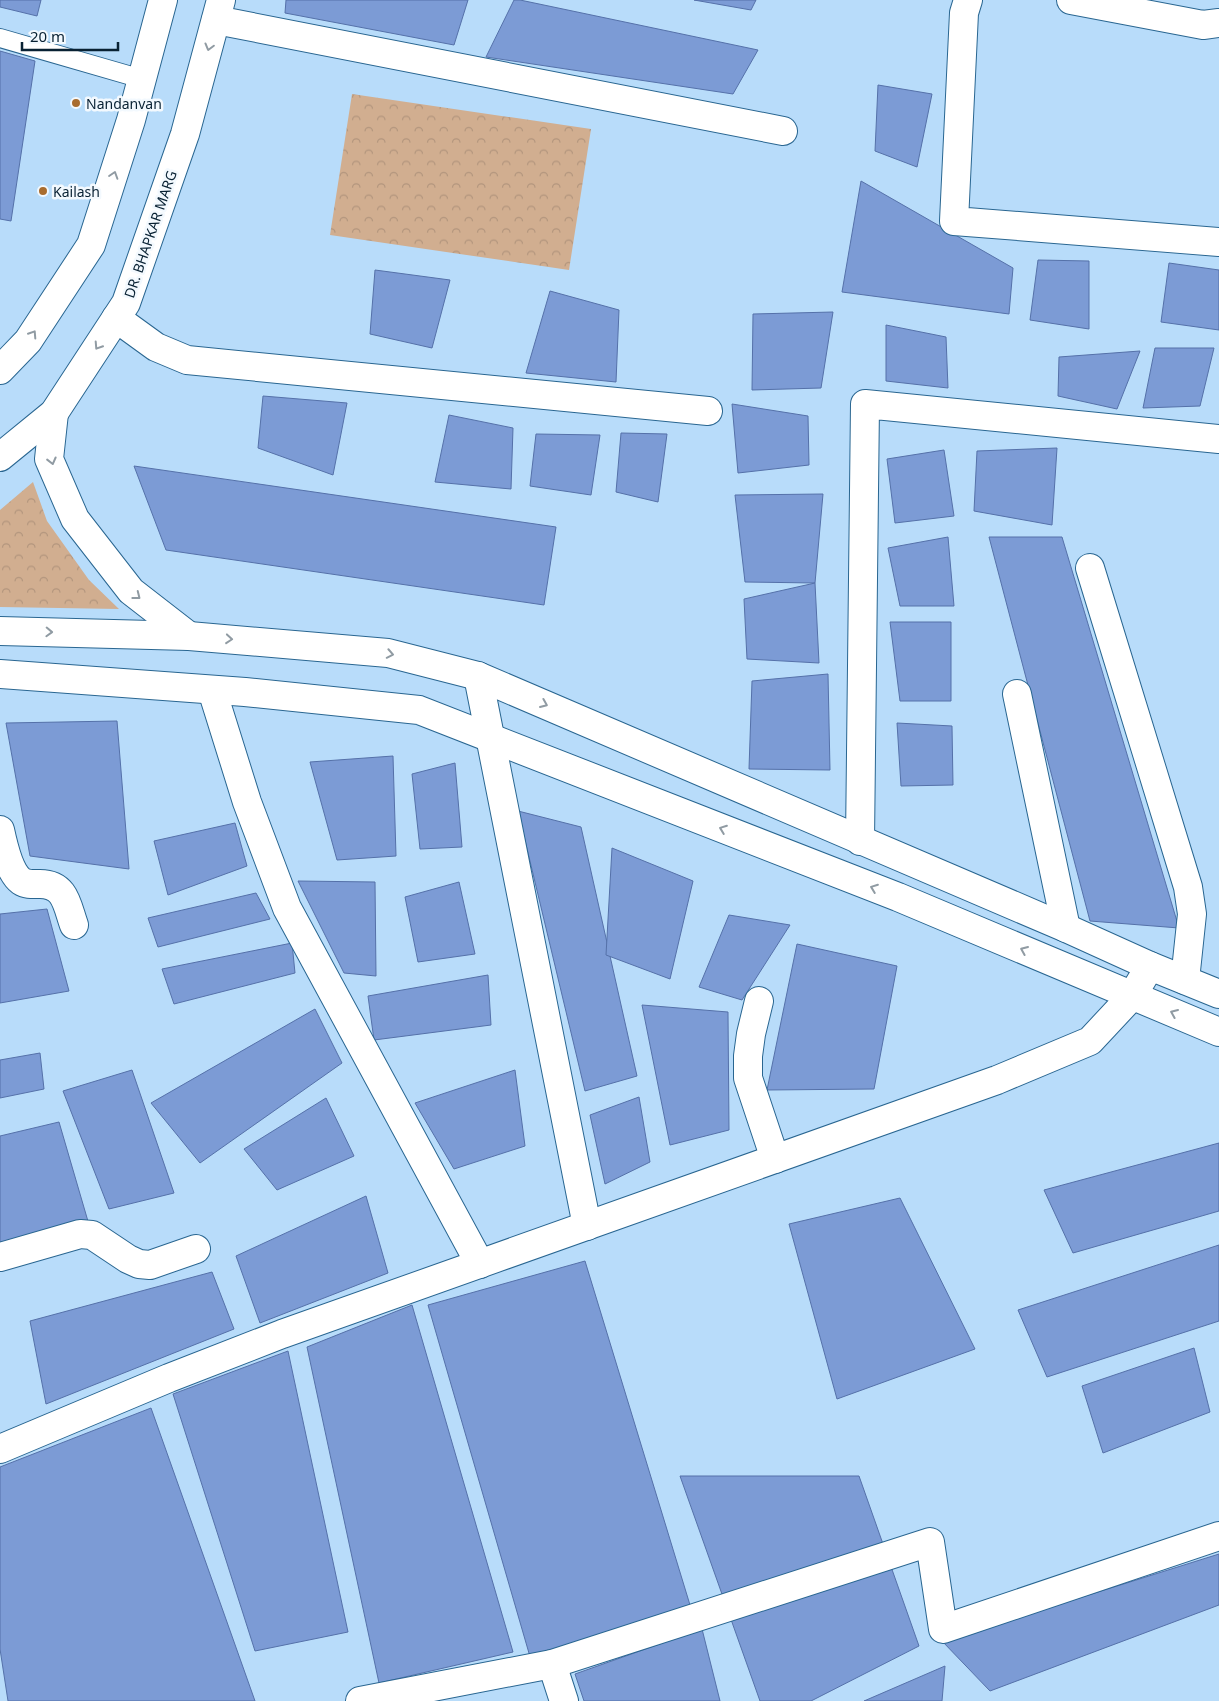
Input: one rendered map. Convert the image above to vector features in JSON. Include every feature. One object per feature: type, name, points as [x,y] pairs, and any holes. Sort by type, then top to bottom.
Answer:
[{"type":"street","points":[[0,370],[28,341],[91,245],[131,120],[163,0]]},
{"type":"street","points":[[968,0],[964,13],[954,220],[1219,242]]},
{"type":"street","points":[[1071,0],[1204,25],[1219,23]]},
{"type":"street","points":[[219,10],[783,131]]},
{"type":"street","name":"DR. BHAPKAR MARG","points":[[0,456],[54,413],[126,303],[185,134],[219,10]]},
{"type":"street","points":[[116,318],[156,347],[187,360],[708,411]]},
{"type":"street","points":[[860,841],[865,404],[1219,439]]},
{"type":"street","points":[[54,413],[49,458],[76,519],[131,591],[189,636]]},
{"type":"street","points":[[1090,568],[1188,887],[1192,914],[1185,980]]},
{"type":"street","points":[[0,631],[189,636],[388,653],[478,676],[1219,994]]},
{"type":"street","points":[[0,674],[212,690],[419,710],[898,897],[1219,1032]]},
{"type":"street","points":[[478,676],[587,1226]]},
{"type":"street","points":[[212,690],[247,802],[287,908],[480,1264]]},
{"type":"street","points":[[1017,694],[1066,928]]},
{"type":"street","points":[[0,830],[13,870],[21,880],[29,884],[50,884],[56,888],[63,895],[74,926]]},
{"type":"street","points":[[0,1449],[169,1378],[282,1334],[998,1080],[1090,1041],[1132,996],[1150,966]]},
{"type":"street","points":[[759,1001],[750,1034],[748,1078],[775,1159]]},
{"type":"street","points":[[0,1257],[80,1234],[92,1235],[128,1259],[139,1264],[150,1265],[196,1249]]},
{"type":"street","points":[[360,1701],[552,1664],[930,1542],[943,1629],[1219,1536]]},
{"type":"street","points":[[552,1664],[564,1701]]},
{"type":"lane","points":[[0,38],[142,79]]},
{"type":"green space","points":[[352,94],[591,129],[569,270],[330,235]]},
{"type":"green space","points":[[33,482],[47,521],[89,580],[119,609],[0,607],[0,510]]},
{"type":"building","points":[[0,0],[41,0],[37,16],[0,7]]},
{"type":"building","points":[[286,0],[468,0],[454,45],[285,13]]},
{"type":"building","points":[[514,0],[758,50],[733,94],[486,57]]},
{"type":"building","points":[[694,0],[756,0],[751,10]]},
{"type":"building","points":[[0,51],[35,61],[11,221],[0,219]]},
{"type":"building","points":[[878,85],[932,94],[917,167],[875,151]]},
{"type":"building","points":[[861,181],[1013,268],[1009,314],[842,292]]},
{"type":"building","points":[[1038,260],[1089,261],[1089,329],[1030,320]]},
{"type":"building","points":[[1169,263],[1219,270],[1219,330],[1161,322]]},
{"type":"building","points":[[375,270],[450,280],[432,348],[370,334]]},
{"type":"building","points":[[550,291],[619,310],[616,382],[526,373]]},
{"type":"building","points":[[833,312],[821,388],[752,390],[753,314]]},
{"type":"building","points":[[886,325],[946,337],[948,388],[886,381]]},
{"type":"building","points":[[1155,348],[1214,348],[1200,406],[1143,408]]},
{"type":"building","points":[[1140,351],[1117,409],[1058,396],[1059,357]]},
{"type":"building","points":[[263,396],[347,403],[333,475],[258,448]]},
{"type":"building","points":[[732,404],[808,416],[809,465],[738,473]]},
{"type":"building","points":[[449,415],[513,428],[511,489],[435,482]]},
{"type":"building","points":[[621,433],[667,434],[658,502],[616,492]]},
{"type":"building","points":[[536,434],[600,435],[591,495],[530,486]]},
{"type":"building","points":[[1057,448],[1052,525],[974,511],[977,451]]},
{"type":"building","points":[[944,450],[954,516],[895,523],[887,459]]},
{"type":"building","points":[[134,466],[556,527],[544,605],[166,550]]},
{"type":"building","points":[[823,494],[815,583],[745,582],[735,495]]},
{"type":"building","points":[[948,537],[954,606],[900,606],[888,548]]},
{"type":"building","points":[[989,537],[1062,537],[1179,928],[1090,921]]},
{"type":"building","points":[[815,583],[819,663],[747,659],[744,599]]},
{"type":"building","points":[[890,622],[951,622],[951,701],[900,701]]},
{"type":"building","points":[[828,674],[830,770],[749,769],[752,681]]},
{"type":"building","points":[[117,721],[129,869],[30,856],[6,723]]},
{"type":"building","points":[[897,723],[952,726],[953,785],[901,786]]},
{"type":"building","points":[[393,756],[396,856],[337,860],[310,762]]},
{"type":"building","points":[[455,763],[462,847],[420,849],[412,774]]},
{"type":"building","points":[[518,811],[581,827],[637,1076],[585,1091]]},
{"type":"building","points":[[235,823],[247,866],[168,895],[154,841]]},
{"type":"building","points":[[612,848],[693,881],[670,979],[606,955]]},
{"type":"building","points":[[298,881],[375,882],[376,976],[344,973]]},
{"type":"building","points":[[459,882],[475,954],[418,962],[405,897]]},
{"type":"building","points":[[256,893],[270,919],[158,947],[148,918]]},
{"type":"building","points":[[47,909],[69,991],[0,1003],[0,914]]},
{"type":"building","points":[[729,915],[790,925],[742,1000],[699,987]]},
{"type":"building","points":[[292,943],[295,973],[174,1004],[162,969]]},
{"type":"building","points":[[797,944],[897,966],[874,1089],[767,1090]]},
{"type":"building","points":[[488,975],[491,1025],[374,1040],[368,996]]},
{"type":"building","points":[[642,1005],[728,1012],[729,1130],[670,1145]]},
{"type":"building","points":[[315,1009],[342,1063],[200,1163],[151,1103]]},
{"type":"building","points":[[40,1053],[44,1089],[0,1098],[0,1060]]},
{"type":"building","points":[[132,1070],[174,1193],[109,1209],[63,1091]]},
{"type":"building","points":[[515,1070],[525,1146],[454,1169],[415,1103]]},
{"type":"building","points":[[639,1097],[650,1162],[605,1184],[590,1115]]},
{"type":"building","points":[[326,1098],[354,1156],[277,1190],[244,1149]]},
{"type":"building","points":[[59,1122],[92,1235],[0,1244],[0,1136]]},
{"type":"building","points":[[1219,1143],[1219,1211],[1073,1253],[1044,1190]]},
{"type":"building","points":[[366,1196],[388,1273],[260,1323],[236,1256]]},
{"type":"building","points":[[900,1198],[975,1349],[837,1399],[789,1224]]},
{"type":"building","points":[[1219,1245],[1219,1321],[1047,1377],[1018,1310]]},
{"type":"building","points":[[585,1261],[690,1605],[533,1667],[428,1305]]},
{"type":"building","points":[[212,1272],[234,1329],[46,1404],[30,1321]]},
{"type":"building","points":[[412,1305],[513,1652],[379,1683],[307,1347]]},
{"type":"building","points":[[1194,1348],[1210,1412],[1103,1453],[1082,1386]]},
{"type":"building","points":[[288,1351],[348,1632],[255,1651],[173,1394]]},
{"type":"building","points":[[151,1408],[255,1701],[8,1701],[0,1649],[0,1467]]},
{"type":"building","points":[[680,1476],[859,1476],[919,1646],[811,1701],[760,1701]]},
{"type":"building","points":[[1219,1554],[1219,1605],[990,1691],[942,1641]]},
{"type":"building","points":[[702,1629],[720,1701],[584,1701],[575,1674]]},
{"type":"building","points":[[945,1666],[942,1701],[864,1701]]},
{"type":"place","name":"Nandanvan","points":[[76,103]]},
{"type":"place","name":"Kailash","points":[[43,191]]}]
